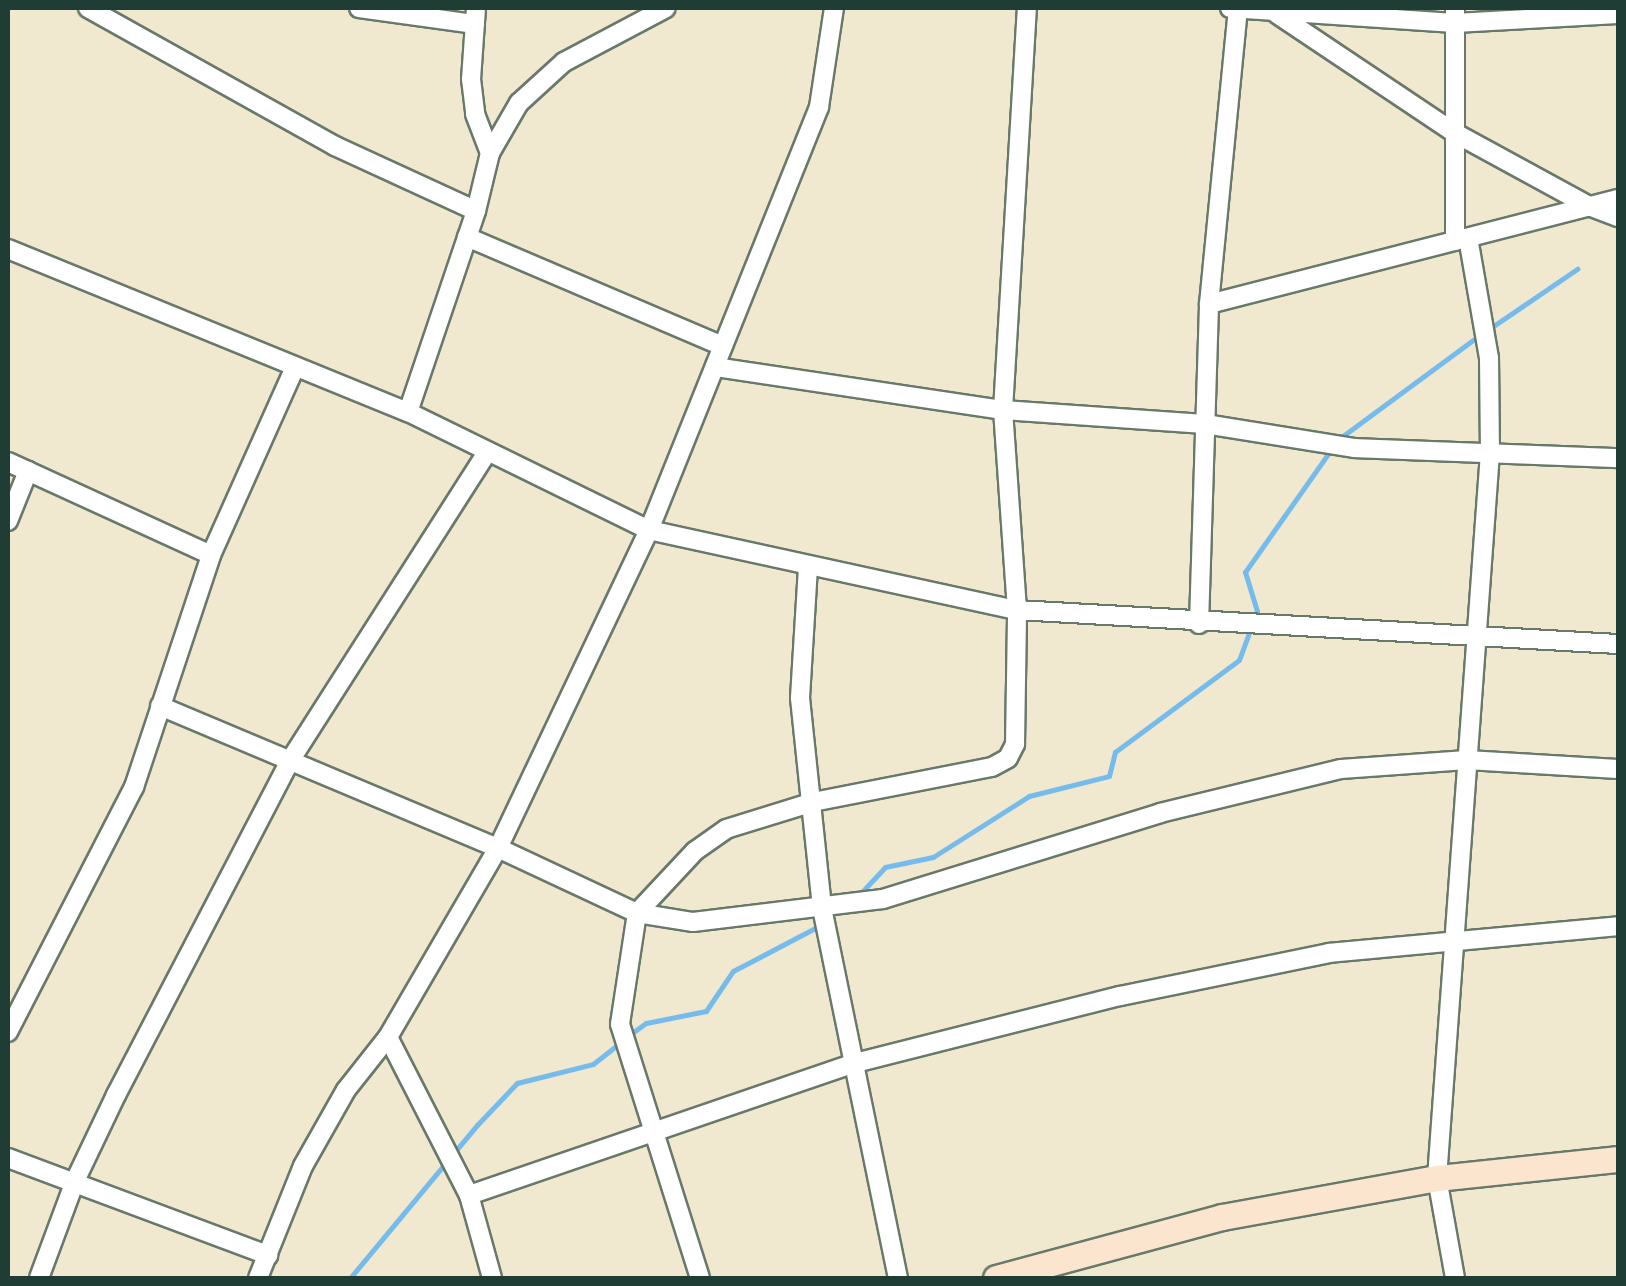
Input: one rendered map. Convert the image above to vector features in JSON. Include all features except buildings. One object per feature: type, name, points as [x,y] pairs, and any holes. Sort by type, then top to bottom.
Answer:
[{"type":"street","points":[[88,8],[335,146],[476,211]]},
{"type":"street","points":[[360,8],[475,16],[473,97],[490,154]]},
{"type":"street","points":[[408,412],[476,211],[490,154],[519,103],[564,62],[666,8]]},
{"type":"street","points":[[258,1278],[303,1166],[346,1090],[388,1037],[498,848],[649,530],[819,107],[834,8]]},
{"type":"street","points":[[700,1278],[658,1134],[624,1048],[620,1024],[637,913],[695,851],[726,829],[813,802],[992,767],[1008,758],[1015,744],[1017,610],[1003,410],[1027,8]]},
{"type":"street","points":[[1199,624],[1209,304],[1235,9],[1278,14],[1618,14]]},
{"type":"street","points":[[1278,14],[1455,133],[1589,206],[1618,217]]},
{"type":"street","points":[[1455,15],[1455,133],[1461,239],[1488,358],[1490,453],[1451,945],[1437,1178],[1455,1278]]},
{"type":"street","points":[[1209,304],[1618,199]]},
{"type":"street","points":[[466,237],[723,346]]},
{"type":"street","points":[[8,249],[408,412],[486,454],[649,530],[1017,610],[1199,624],[1618,644]]},
{"type":"street","points":[[8,1032],[122,816],[211,555],[295,367]]},
{"type":"street","points":[[714,367],[1003,410],[1205,424],[1354,448],[1618,458]]},
{"type":"street","points":[[39,1278],[76,1182],[291,759],[486,454]]},
{"type":"street","points":[[8,462],[211,555]]},
{"type":"street","points":[[8,521],[28,471]]},
{"type":"street","points":[[808,567],[799,678],[822,908],[898,1278]]},
{"type":"street","points":[[160,706],[498,848],[637,913],[712,922],[883,899],[1160,813],[1296,777],[1381,764],[1467,760],[1618,769]]},
{"type":"street","points":[[469,1194],[658,1134],[854,1063],[1120,996],[1329,953],[1451,945],[1618,926]]},
{"type":"street","points":[[388,1037],[469,1194],[492,1278]]},
{"type":"street","points":[[8,1158],[268,1255]]},
{"type":"street","points":[[996,1278],[1222,1217],[1437,1178],[1618,1159]]},
{"type":"waterway","points":[[1489,329],[1577,269]]},
{"type":"waterway","points":[[1336,441],[1480,335]]},
{"type":"waterway","points":[[859,895],[885,867],[933,857],[1029,796],[1109,776],[1115,752],[1239,660],[1257,611],[1245,572],[1330,451]]},
{"type":"waterway","points":[[628,1036],[646,1023],[706,1011],[733,971],[819,926]]},
{"type":"waterway","points":[[350,1278],[477,1125],[517,1083],[593,1064],[620,1043]]}]
